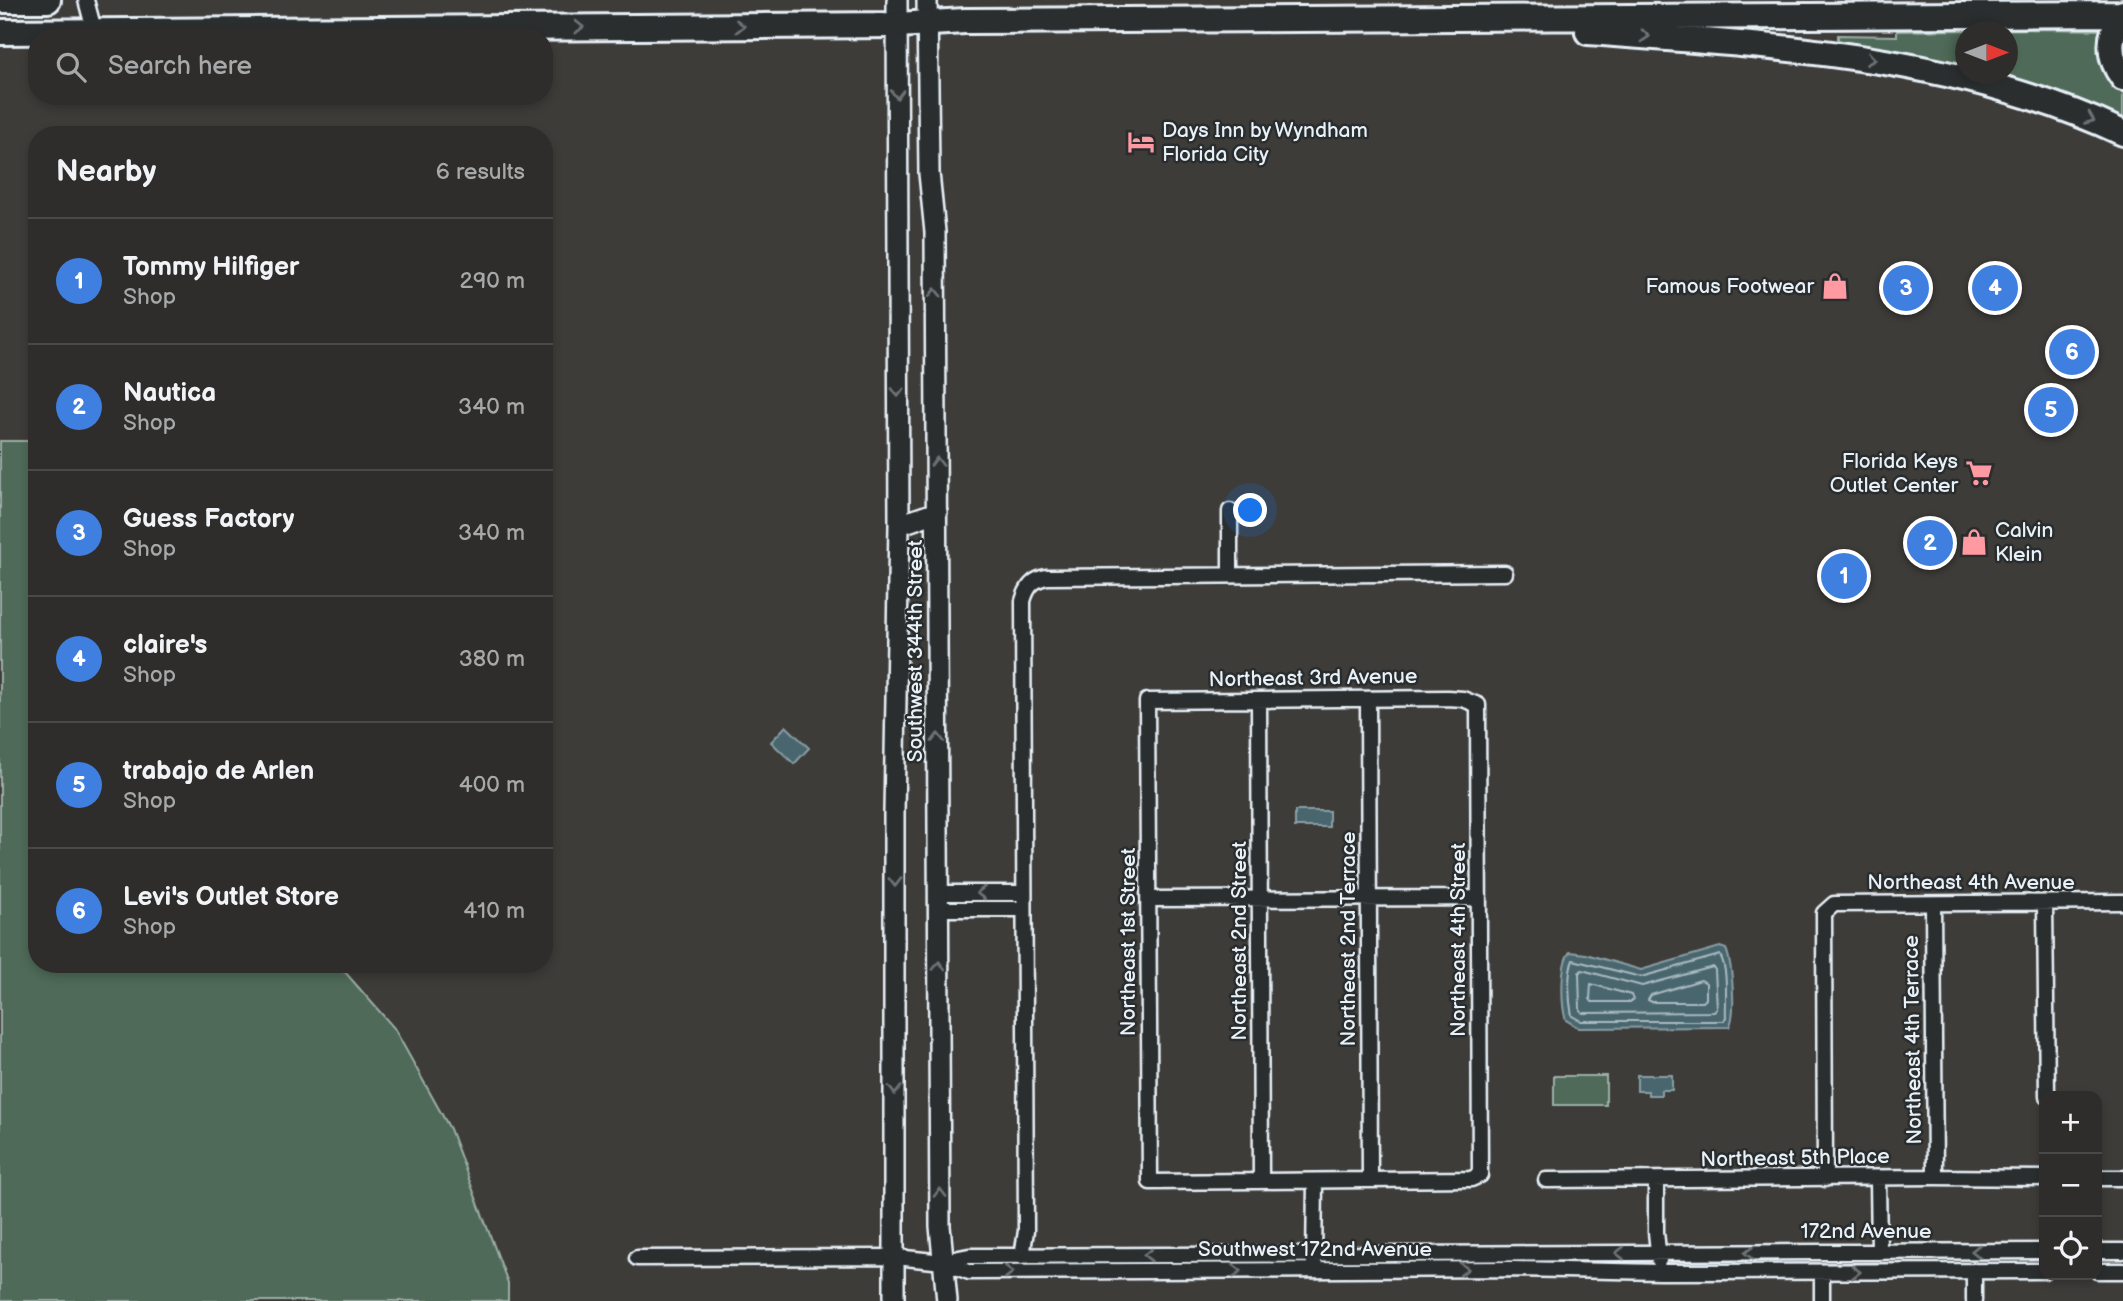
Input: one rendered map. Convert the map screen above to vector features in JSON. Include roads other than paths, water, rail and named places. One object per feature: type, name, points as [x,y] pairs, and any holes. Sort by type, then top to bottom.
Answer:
[{"type":"highway","points":[[0,0],[48,0]]},
{"type":"highway","points":[[496,28],[897,26],[927,12],[979,21],[2123,13],[2114,31],[2111,49],[2115,66],[2123,78]]},
{"type":"highway","points":[[1555,17],[1584,31],[1804,50],[1927,69],[2024,94],[2123,133]]},
{"type":"highway","points":[[0,32],[28,31]]},
{"type":"main road","name":"Southwest 344th Street","points":[[894,1301],[894,814],[899,525],[897,0]]},
{"type":"main road","name":"Southwest 344th Street","points":[[927,12],[929,187],[935,232],[940,1226],[947,1301]]},
{"type":"main road","points":[[899,525],[937,512]]},
{"type":"main road","points":[[899,525],[937,533]]},
{"type":"street","points":[[86,0],[93,28]]},
{"type":"street","points":[[1230,511],[1230,575]]},
{"type":"street","points":[[1021,1256],[1026,1231],[1023,601],[1031,584],[1038,578],[1048,577],[1505,573]]},
{"type":"street","name":"Northeast 2nd Terrace","points":[[1368,699],[1370,1180]]},
{"type":"street","name":"Northeast 3rd Avenue","points":[[1147,701],[1463,699],[1478,705]]},
{"type":"street","name":"Northeast 2nd Street","points":[[1259,700],[1261,1181]]},
{"type":"street","name":"Northeast 1st Street","points":[[1147,701],[1150,1182],[1261,1181]]},
{"type":"street","name":"Northeast 4th Street","points":[[1370,1180],[1471,1179],[1480,1175],[1478,705]]},
{"type":"street","points":[[939,901],[1024,893]]},
{"type":"street","points":[[1149,899],[1478,898]]},
{"type":"street","points":[[939,901],[1024,909]]},
{"type":"street","name":"Northeast 4th Avenue","points":[[1825,1179],[1824,914],[1834,904],[2123,902]]},
{"type":"street","points":[[2045,903],[2047,1091]]},
{"type":"street","name":"Northeast 4th Terrace","points":[[1933,904],[1935,1177]]},
{"type":"street","name":"Northeast 5th Place","points":[[1546,1181],[2039,1178]]},
{"type":"street","points":[[2102,1178],[2123,1178]]},
{"type":"street","points":[[1878,1179],[1879,1252]]},
{"type":"street","points":[[1261,1181],[1370,1180]]},
{"type":"street","points":[[1656,1180],[1656,1232],[1661,1272]]},
{"type":"street","points":[[1314,1270],[1315,1181]]},
{"type":"street","name":"172nd Avenue","points":[[1688,1253],[2039,1251]]},
{"type":"street","points":[[2102,1251],[2123,1251]]},
{"type":"street","name":"Southwest 172nd Avenue","points":[[943,1262],[969,1256],[1688,1253]]},
{"type":"street","name":"Southwest 172nd Avenue","points":[[637,1258],[896,1257],[943,1262],[969,1272],[1513,1269],[1690,1272]]},
{"type":"street","points":[[2102,1271],[2123,1270]]},
{"type":"street","points":[[1973,1301],[1974,1271]]},
{"type":"street","name":"172nd Avenue","points":[[1690,1272],[2039,1271]]},
{"type":"street","points":[[1822,1272],[1822,1301]]},
{"type":"water","points":[[786,726],[809,748],[794,764],[771,742]]},
{"type":"water","points":[[1295,811],[1329,811],[1329,827],[1295,827]]},
{"type":"water","points":[[1720,947],[1726,949],[1732,976],[1733,1011],[1729,1027],[1579,1028],[1566,1020],[1562,984],[1564,965],[1570,952],[1641,970]]},
{"type":"water","points":[[1637,1075],[1672,1075],[1672,1090],[1661,1090],[1661,1095],[1648,1095],[1648,1091],[1637,1091]]},
{"type":"place","name":"Days Inn by Wyndham Florida City","points":[[1141,142]]},
{"type":"place","name":"Famous Footwear","points":[[1835,286]]},
{"type":"place","name":"Guess Factory","points":[[1906,288]]},
{"type":"place","name":"claire's","points":[[1995,288]]},
{"type":"place","name":"Levi's Outlet Store","points":[[2072,352]]},
{"type":"place","name":"trabajo de Arlen","points":[[2051,410]]},
{"type":"place","name":"Florida Keys Outlet Center","points":[[1979,473]]},
{"type":"place","name":"Calvin Klein","points":[[1974,542]]},
{"type":"place","name":"Nautica","points":[[1930,543]]},
{"type":"place","name":"Tommy Hilfiger","points":[[1844,576]]}]
